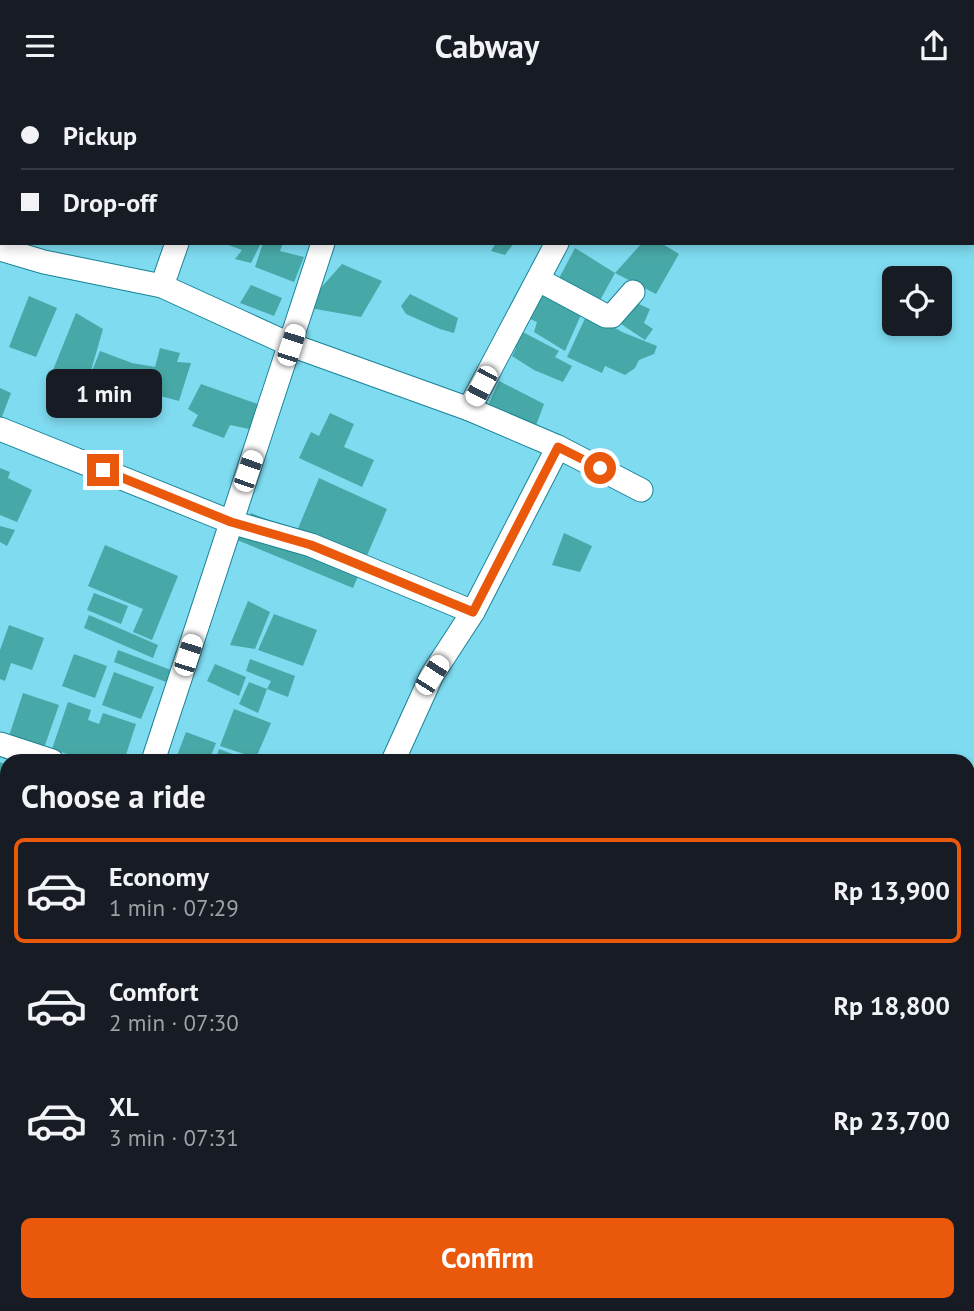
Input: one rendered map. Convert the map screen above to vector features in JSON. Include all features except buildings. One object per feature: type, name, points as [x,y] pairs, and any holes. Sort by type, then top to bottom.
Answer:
[{"type":"street","points":[[162,286],[176,245]]},
{"type":"street","points":[[155,754],[322,245]]},
{"type":"street","points":[[470,409],[556,245]]},
{"type":"street","points":[[0,249],[44,262],[162,286],[291,345],[470,409],[558,447],[641,490]]},
{"type":"street","points":[[539,280],[606,316],[612,316],[633,292]]},
{"type":"street","points":[[0,429],[231,522],[311,545],[473,612]]},
{"type":"street","points":[[396,754],[432,675],[473,612],[558,447]]},
{"type":"street","points":[[0,744],[31,754]]},
{"type":"route","points":[[103,470],[231,522],[311,545],[473,612],[558,447],[600,468]]}]
